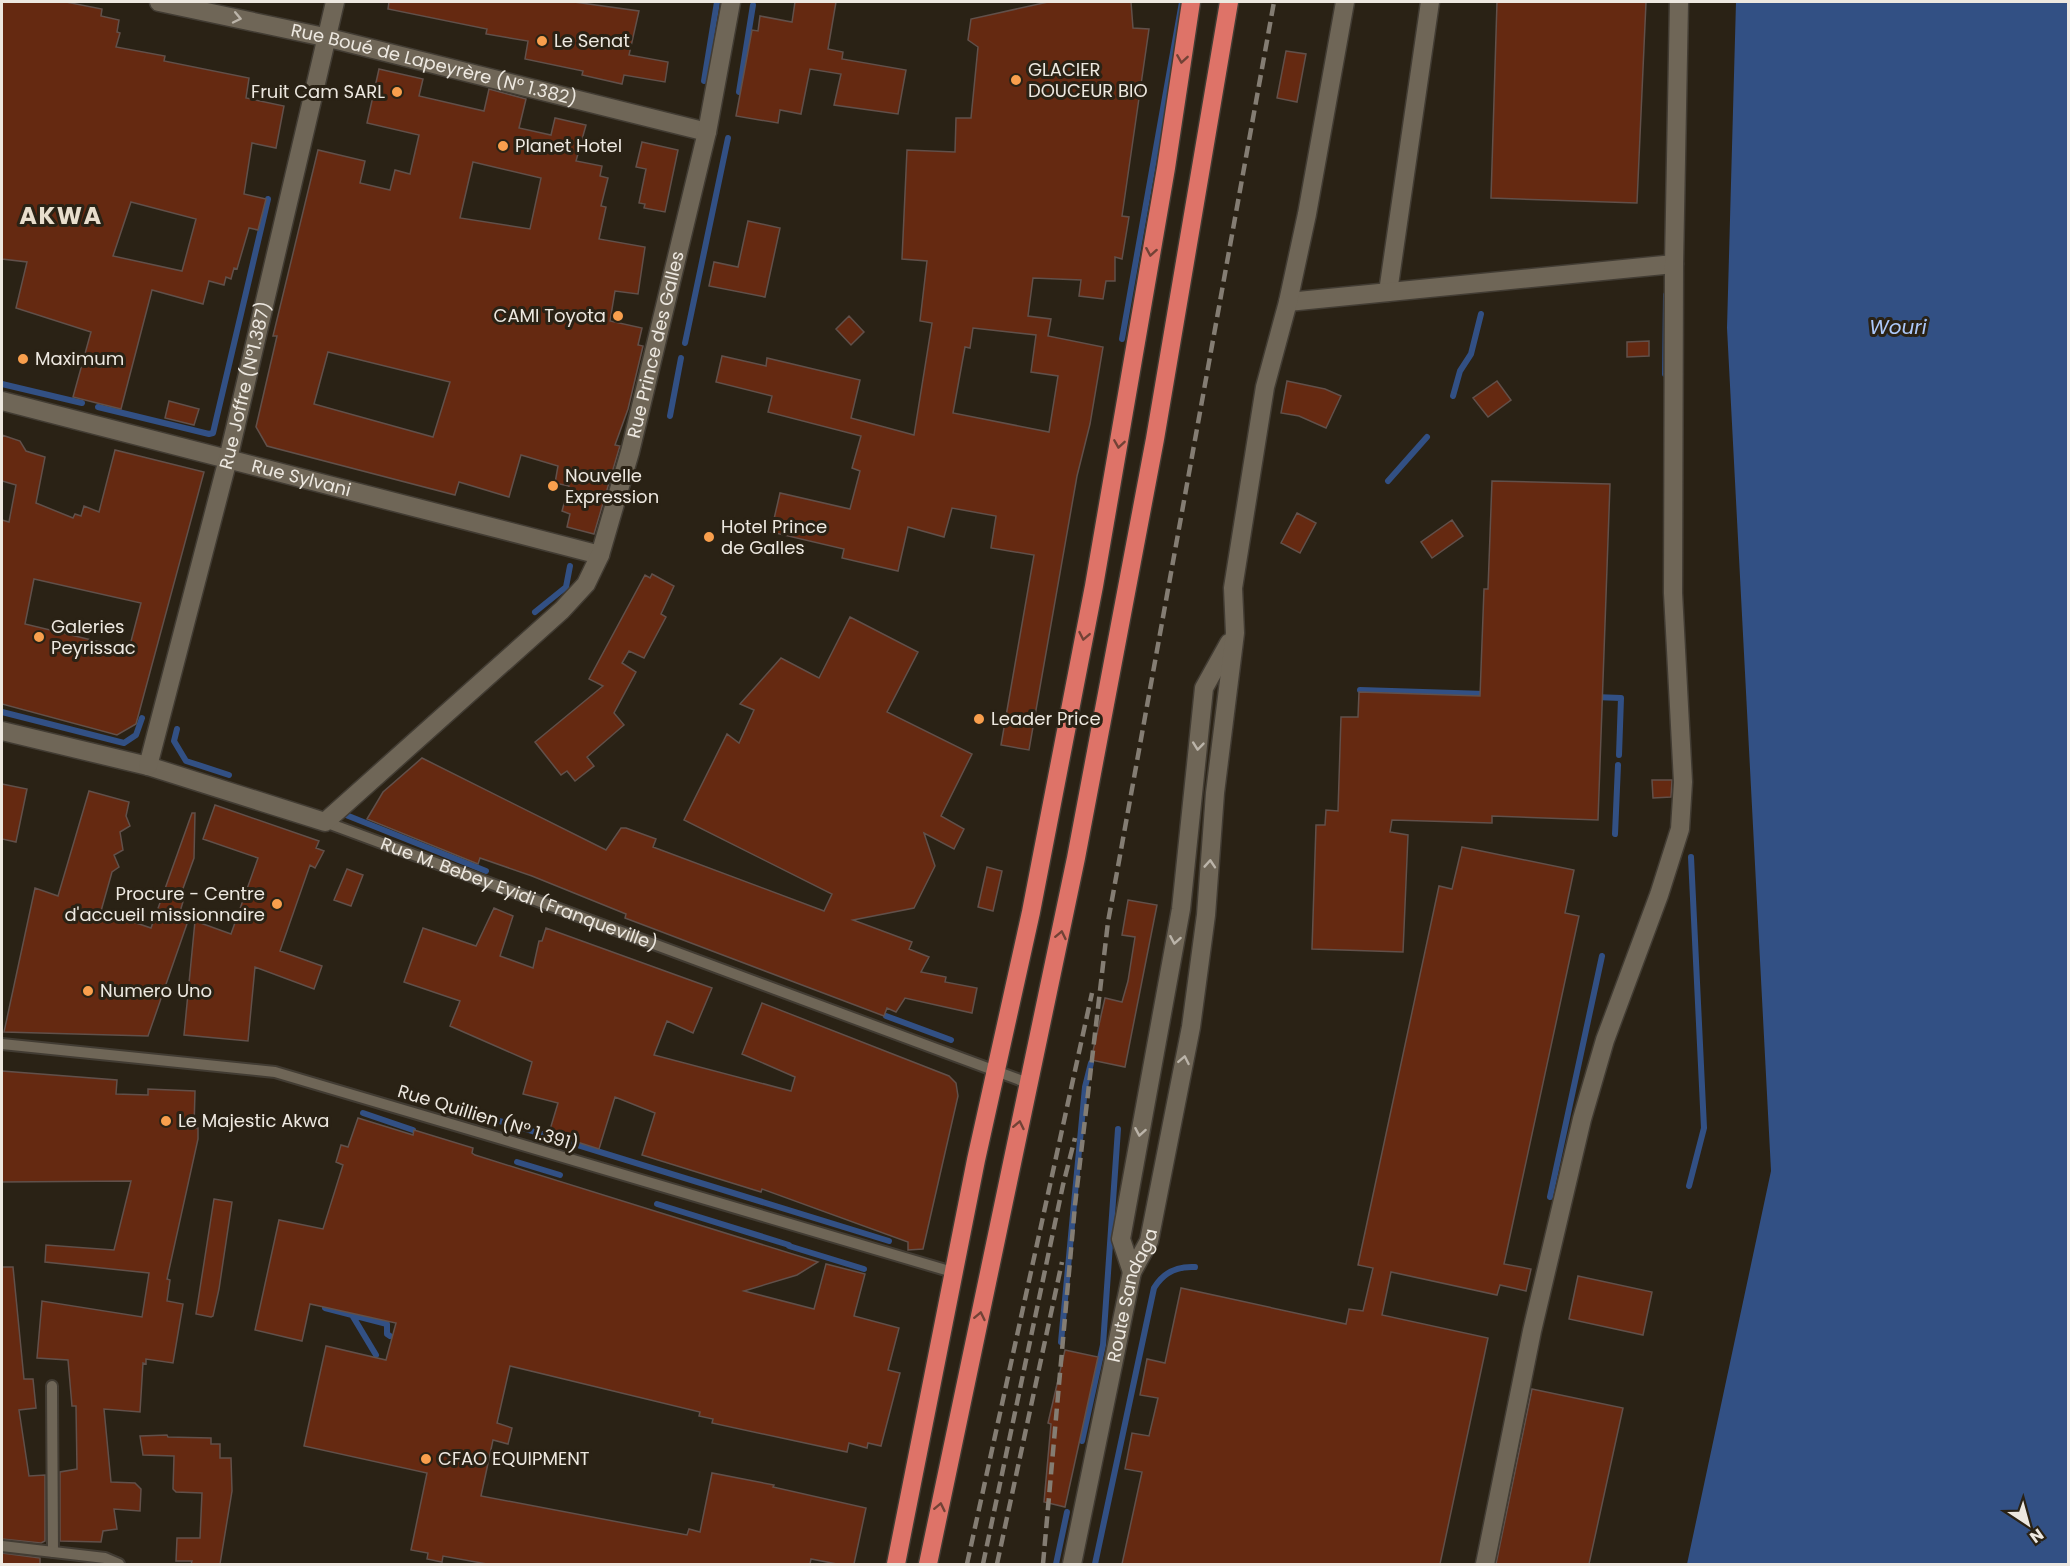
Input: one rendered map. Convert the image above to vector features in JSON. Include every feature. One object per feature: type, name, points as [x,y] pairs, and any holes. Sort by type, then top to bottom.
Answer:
[{"type":"highway","points":[[896,1564],[996,1072],[1031,912],[1114,476],[1191,2]]},
{"type":"highway","points":[[928,1564],[1076,858],[1143,507],[1229,2]]},
{"type":"street","name":"Rue Boué de Lapeyrère (N° 1.382)","points":[[159,2],[329,38],[707,132]]},
{"type":"street","name":"Rue Joffre (N°1.387)","points":[[148,766],[228,459],[329,38],[335,2]]},
{"type":"street","name":"Rue Prince des Galles","points":[[325,822],[562,610],[586,584],[600,555],[630,452],[707,132],[731,2]]},
{"type":"street","name":"Route Sandaga","points":[[1072,1564],[1132,1272],[1149,1241],[1191,1027],[1206,915],[1215,794],[1235,633],[1233,588],[1265,387],[1288,302],[1307,214],[1345,2]]},
{"type":"street","points":[[1389,292],[1430,2]]},
{"type":"street","points":[[1485,1564],[1532,1331],[1582,1119],[1605,1040],[1659,895],[1680,829],[1683,782],[1673,593],[1674,264],[1679,2]]},
{"type":"street","points":[[1288,302],[1674,264]]},
{"type":"street","name":"Rue Sylvani","points":[[2,401],[600,555]]},
{"type":"street","points":[[1132,1272],[1121,1239],[1181,909],[1204,688],[1235,633]]},
{"type":"street","points":[[1204,688],[1227,690]]},
{"type":"street","name":"Rue M. Bebey Eyidi (Franqueville)","points":[[2,731],[148,766],[325,822]]},
{"type":"street","points":[[1194,790],[1215,794]]},
{"type":"lane","name":"Rue M. Bebey Eyidi (Franqueville)","points":[[325,822],[1028,1083]]},
{"type":"lane","name":"Rue Quillien (N° 1.391)","points":[[2,1044],[275,1072],[956,1273]]},
{"type":"lane","points":[[52,1386],[53,1552]]},
{"type":"lane","points":[[2,1546],[105,1558],[119,1564]]},
{"type":"water","name":"Wouri","points":[[1736,2],[2068,2],[2068,1564],[1687,1564],[1771,1171],[1727,328]]},
{"type":"building","points":[[2,2],[66,2],[102,9],[101,16],[119,20],[117,32],[120,33],[116,47],[165,56],[164,61],[249,78],[246,98],[284,106],[276,148],[252,143],[244,194],[266,199],[258,230],[249,228],[237,269],[234,268],[231,279],[226,277],[224,285],[209,281],[203,304],[152,290],[121,409],[73,397],[91,332],[16,308],[27,262],[2,259]],"holes":[[[131,202],[196,219],[182,271],[113,256]]]},
{"type":"building","points":[[389,2],[574,2],[639,11],[629,55],[668,62],[665,82],[624,75],[622,84],[582,75],[583,71],[525,59],[528,41],[486,34],[487,29],[388,9]]},
{"type":"building","points":[[795,2],[836,2],[828,49],[843,52],[842,59],[906,70],[898,114],[834,105],[841,74],[810,69],[801,114],[780,110],[778,123],[736,116],[752,30],[758,31],[760,16],[792,22]]},
{"type":"building","points":[[1048,2],[1131,2],[1133,28],[1149,29],[1122,216],[1129,217],[1122,259],[1115,257],[1115,281],[1106,281],[1103,299],[1079,296],[1081,280],[1033,278],[1028,316],[1051,319],[1048,336],[1103,347],[1090,424],[1077,476],[1029,750],[1001,745],[1034,555],[991,548],[996,516],[952,508],[944,537],[908,527],[898,571],[842,558],[844,549],[771,532],[780,493],[850,509],[860,471],[852,468],[861,436],[768,412],[772,396],[716,382],[722,356],[766,366],[767,358],[860,380],[851,418],[914,435],[932,323],[920,321],[927,261],[902,259],[907,150],[955,152],[956,118],[971,118],[978,47],[968,40],[971,19]],"holes":[[[973,328],[1036,335],[1031,372],[1058,376],[1049,432],[953,413],[965,347],[970,348]]]},
{"type":"building","points":[[1497,2],[1646,2],[1637,203],[1491,198]]},
{"type":"building","points":[[1286,51],[1306,54],[1297,102],[1277,98]]},
{"type":"building","points":[[379,69],[423,79],[419,96],[484,111],[489,89],[526,99],[519,128],[551,135],[555,118],[586,125],[576,161],[602,166],[600,176],[608,178],[601,206],[606,207],[599,239],[645,247],[638,294],[615,291],[610,321],[642,328],[638,345],[643,346],[628,409],[615,445],[620,446],[594,534],[567,527],[570,514],[562,511],[569,486],[555,483],[558,466],[521,455],[509,497],[459,482],[455,495],[267,446],[256,427],[277,336],[273,336],[318,150],[365,161],[360,183],[390,190],[395,170],[410,174],[419,135],[367,123]],"holes":[[[473,162],[541,178],[530,229],[460,218]],[[328,352],[450,382],[433,437],[314,404]]]},
{"type":"building","points":[[642,142],[678,150],[665,212],[644,208],[645,204],[639,203],[646,169],[636,167]]},
{"type":"building","points":[[748,221],[780,228],[765,297],[709,286],[714,262],[738,267]]},
{"type":"building","points":[[849,316],[864,332],[851,345],[836,329]]},
{"type":"building","points":[[1649,341],[1649,356],[1627,357],[1627,342]]},
{"type":"building","points":[[1287,381],[1325,389],[1341,396],[1326,428],[1299,416],[1281,413]]},
{"type":"building","points":[[1497,381],[1511,400],[1488,417],[1473,398]]},
{"type":"building","points":[[169,401],[199,409],[194,425],[165,418]]},
{"type":"building","name":"Galeries Peyrissac","points":[[2,435],[20,441],[26,451],[45,457],[36,503],[73,518],[75,514],[81,516],[84,506],[99,512],[115,450],[204,472],[136,724],[117,735],[2,704],[2,520],[9,522],[16,485],[2,481]],"holes":[[[34,579],[141,603],[129,649],[25,624]]]},
{"type":"building","points":[[1492,481],[1610,484],[1598,820],[1492,816],[1492,823],[1392,820],[1390,832],[1408,835],[1403,952],[1312,949],[1316,825],[1325,825],[1326,810],[1338,811],[1341,717],[1358,717],[1359,692],[1480,696],[1484,589],[1488,589]]},
{"type":"building","points":[[1297,513],[1316,523],[1300,553],[1281,543]]},
{"type":"building","points":[[1452,520],[1463,536],[1432,558],[1421,542]]},
{"type":"building","points":[[652,574],[674,586],[661,614],[666,617],[644,658],[629,651],[622,663],[636,672],[614,713],[624,725],[587,757],[594,766],[575,781],[567,771],[561,775],[535,742],[603,686],[589,679],[645,575],[650,578]]},
{"type":"building","points":[[850,617],[918,652],[887,712],[972,754],[941,816],[964,829],[954,849],[924,833],[935,866],[914,908],[853,920],[912,942],[909,949],[929,957],[921,972],[946,977],[945,982],[977,988],[972,1013],[905,998],[896,1012],[887,1008],[884,1016],[625,918],[626,914],[532,876],[480,858],[478,864],[367,819],[383,792],[422,758],[606,850],[621,828],[626,828],[656,839],[653,847],[824,911],[832,894],[684,820],[727,734],[739,743],[754,710],[740,704],[781,658],[819,678]]},
{"type":"building","points":[[1652,780],[1672,780],[1671,797],[1653,798]]},
{"type":"building","points":[[2,784],[27,789],[16,842],[2,839]]},
{"type":"building","name":"Numero Uno","points":[[89,791],[129,802],[126,816],[130,826],[120,832],[123,850],[114,855],[119,867],[112,872],[101,911],[151,928],[192,813],[195,813],[194,858],[181,894],[185,895],[179,915],[189,918],[148,1036],[4,1032],[35,888],[58,896]]},
{"type":"building","points":[[215,805],[319,841],[316,848],[324,851],[315,868],[310,865],[280,951],[322,966],[314,989],[255,967],[248,1041],[184,1035],[195,921],[231,934],[258,858],[203,839]]},
{"type":"building","points":[[1462,847],[1574,870],[1565,913],[1579,916],[1504,1264],[1531,1269],[1526,1291],[1500,1285],[1497,1295],[1391,1272],[1382,1315],[1488,1338],[1440,1564],[1122,1564],[1142,1472],[1125,1469],[1132,1433],[1149,1436],[1158,1398],[1140,1395],[1147,1359],[1165,1363],[1181,1288],[1346,1324],[1349,1309],[1363,1311],[1373,1268],[1358,1265],[1439,886],[1452,889]]},
{"type":"building","points":[[987,867],[1002,871],[993,911],[978,907]]},
{"type":"building","points":[[347,869],[363,875],[351,906],[334,900]]},
{"type":"building","points":[[1128,900],[1157,905],[1125,1067],[1091,1060],[1105,998],[1122,1002],[1128,981],[1135,937],[1122,935]]},
{"type":"building","points":[[494,908],[513,916],[500,956],[533,968],[539,941],[542,941],[546,928],[712,988],[693,1033],[667,1021],[654,1055],[791,1091],[795,1077],[742,1054],[762,1003],[949,1076],[956,1083],[958,1096],[923,1249],[908,1250],[908,1242],[762,1189],[761,1192],[642,1155],[655,1113],[615,1097],[599,1149],[549,1133],[558,1103],[523,1094],[532,1062],[450,1026],[460,1001],[404,982],[423,928],[476,946]]},
{"type":"building","points":[[2,1071],[117,1080],[116,1094],[148,1095],[148,1089],[195,1091],[194,1128],[198,1128],[198,1139],[167,1279],[170,1280],[167,1301],[183,1304],[173,1363],[146,1359],[146,1364],[143,1363],[140,1412],[104,1409],[111,1482],[135,1483],[141,1489],[140,1511],[114,1509],[117,1529],[103,1531],[101,1542],[60,1541],[60,1472],[77,1469],[76,1406],[72,1406],[68,1360],[37,1358],[42,1301],[142,1317],[149,1273],[45,1262],[46,1245],[114,1250],[131,1181],[2,1182]]},
{"type":"building","points":[[358,1118],[413,1135],[414,1130],[473,1148],[472,1153],[475,1155],[818,1262],[797,1275],[744,1291],[814,1309],[826,1264],[865,1274],[854,1316],[899,1328],[888,1370],[900,1373],[881,1446],[868,1443],[867,1448],[849,1443],[847,1452],[712,1423],[713,1419],[699,1416],[700,1412],[510,1366],[497,1423],[512,1428],[508,1444],[493,1440],[481,1496],[687,1535],[689,1529],[700,1532],[712,1473],[774,1485],[773,1487],[866,1508],[854,1564],[837,1564],[811,1559],[810,1564],[487,1564],[443,1556],[442,1562],[427,1559],[428,1553],[411,1550],[427,1473],[304,1446],[326,1346],[386,1360],[396,1323],[310,1304],[302,1341],[255,1330],[279,1220],[323,1229],[343,1165],[336,1162],[341,1145],[348,1147]]},
{"type":"building","points":[[214,1199],[232,1202],[219,1289],[211,1317],[196,1314]]},
{"type":"building","points":[[2,1267],[13,1267],[24,1379],[33,1379],[36,1408],[19,1410],[29,1476],[45,1475],[45,1541],[41,1543],[2,1539]]},
{"type":"building","points":[[1578,1276],[1652,1292],[1643,1335],[1569,1319]]},
{"type":"building","points":[[1065,1350],[1098,1357],[1065,1507],[1044,1502],[1051,1424],[1048,1423]]},
{"type":"building","points":[[1532,1389],[1623,1408],[1589,1564],[1496,1564]]},
{"type":"building","points":[[167,1435],[168,1437],[211,1438],[211,1444],[220,1444],[220,1458],[231,1458],[232,1491],[220,1564],[191,1564],[192,1561],[176,1561],[177,1538],[200,1538],[202,1493],[176,1492],[173,1489],[174,1456],[143,1455],[140,1436]]},
{"type":"building","points":[[2,1553],[40,1558],[40,1564],[2,1564]]},
{"type":"waterway","points":[[704,81],[717,2]]},
{"type":"waterway","points":[[1122,339],[1182,2]]},
{"type":"waterway","points":[[739,92],[753,5]]},
{"type":"waterway","points":[[685,343],[728,138]]},
{"type":"waterway","points":[[98,407],[209,434],[213,433],[268,199]]},
{"type":"waterway","points":[[1665,374],[1666,295]]},
{"type":"waterway","points":[[1453,396],[1460,371],[1471,354],[1481,314]]},
{"type":"waterway","points":[[670,416],[681,358]]},
{"type":"waterway","points":[[2,384],[82,403]]},
{"type":"waterway","points":[[1388,481],[1427,437]]},
{"type":"waterway","points":[[535,612],[566,587],[570,566]]},
{"type":"waterway","points":[[1360,690],[1486,694]]},
{"type":"waterway","points":[[1595,697],[1621,698],[1619,755]]},
{"type":"waterway","points":[[2,712],[124,743],[136,735],[142,718]]},
{"type":"waterway","points":[[177,729],[174,741],[186,761],[229,775]]},
{"type":"waterway","points":[[1615,834],[1618,765]]},
{"type":"waterway","points":[[346,815],[486,871]]},
{"type":"waterway","points":[[1689,1186],[1704,1128],[1691,857]]},
{"type":"waterway","points":[[1550,1197],[1602,956]]},
{"type":"waterway","points":[[886,1016],[951,1040]]},
{"type":"waterway","points":[[1061,1342],[1085,1087],[1091,1063]]},
{"type":"waterway","points":[[467,1111],[889,1241]]},
{"type":"waterway","points":[[363,1113],[413,1130]]},
{"type":"waterway","points":[[1082,1441],[1103,1345],[1118,1129]]},
{"type":"waterway","points":[[517,1162],[560,1175]]},
{"type":"waterway","points":[[657,1204],[789,1245]]},
{"type":"waterway","points":[[789,1246],[864,1269]]},
{"type":"waterway","points":[[1095,1564],[1154,1288],[1171,1272],[1195,1267]]},
{"type":"waterway","points":[[325,1308],[387,1324],[387,1334],[390,1336]]},
{"type":"waterway","points":[[352,1315],[376,1355]]},
{"type":"waterway","points":[[1056,1564],[1067,1512]]},
{"type":"railway","points":[[1043,1564],[1075,1205],[1108,922],[1274,2]]},
{"type":"railway","points":[[967,1564],[1092,993]]},
{"type":"railway","points":[[983,1564],[1063,1185],[1075,1138]]},
{"type":"railway","points":[[997,1564],[1062,1262]]},
{"type":"place","name":"Le Senat","points":[[542,41]]},
{"type":"place","name":"GLACIER DOUCEUR BIO","points":[[1016,80]]},
{"type":"place","name":"Fruit Cam SARL","points":[[397,92]]},
{"type":"place","name":"Planet Hotel","points":[[503,146]]},
{"type":"place","name":"CAMI Toyota","points":[[618,316]]},
{"type":"place","name":"Maximum","points":[[23,359]]},
{"type":"place","name":"Nouvelle Expression","points":[[553,486]]},
{"type":"place","name":"Hotel Prince de Galles","points":[[709,537]]},
{"type":"place","name":"Galeries Peyrissac","points":[[39,637]]},
{"type":"place","name":"Leader Price","points":[[979,719]]},
{"type":"place","name":"Procure - Centre d'accueil missionnaire","points":[[277,904]]},
{"type":"place","name":"Numero Uno","points":[[88,991]]},
{"type":"place","name":"Le Majestic Akwa","points":[[166,1121]]},
{"type":"place","name":"CFAO EQUIPMENT","points":[[426,1459]]},
{"type":"district","name":"AKWA","points":[[61,216]]}]
